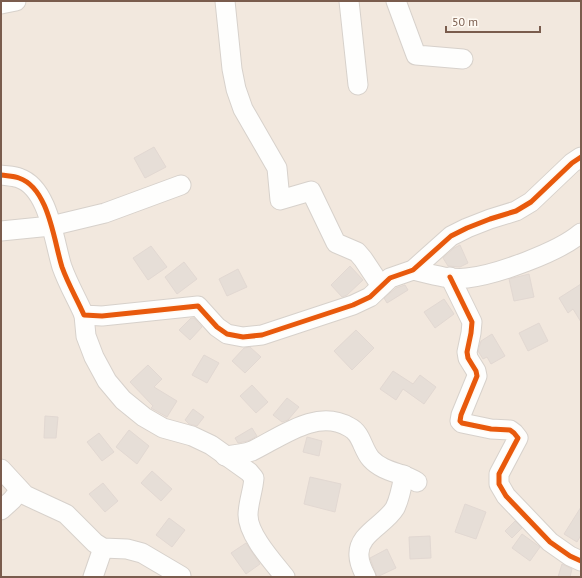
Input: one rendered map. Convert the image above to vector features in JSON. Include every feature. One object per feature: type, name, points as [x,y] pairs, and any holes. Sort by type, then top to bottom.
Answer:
[{"type":"street","points":[[1,4],[16,1]]},
{"type":"street","points":[[226,1],[232,68],[236,89],[244,109],[277,168],[280,200],[311,192],[328,230],[336,243],[357,252],[381,286]]},
{"type":"street","points":[[349,1],[358,85]]},
{"type":"street","points":[[396,1],[416,55],[463,59]]},
{"type":"street","points":[[84,315],[102,316],[198,306],[216,327],[228,334],[244,337],[262,335],[353,305],[370,297],[390,278],[413,270],[451,236],[484,221],[516,211],[531,202],[572,163],[581,157]]},
{"type":"street","points":[[1,175],[20,178],[31,185],[40,197],[51,226],[56,249],[63,270],[84,315],[86,336],[94,357],[107,380],[123,400],[144,417],[163,428],[192,436],[211,445],[250,472],[254,478],[248,516],[250,528],[259,543],[285,577]]},
{"type":"street","points":[[1,231],[51,226],[104,213],[181,185]]},
{"type":"street","points":[[413,270],[440,276],[466,279],[496,272],[539,256],[581,234]]},
{"type":"street","points":[[450,277],[472,322],[467,352],[468,358],[476,371],[477,376],[460,421],[462,423],[491,429],[510,430],[514,433],[518,438],[499,474],[499,484],[506,496],[550,542],[570,556],[581,561]]},
{"type":"street","points":[[225,456],[251,451],[305,424],[327,420],[340,422],[351,427],[358,433],[365,450],[371,459],[386,470],[411,479],[399,497],[395,508],[386,519],[364,539],[359,549],[358,557],[366,577]]},
{"type":"street","points":[[1,469],[25,495],[38,502],[54,507],[66,514],[95,543],[103,548],[128,549],[142,553],[182,576]]},
{"type":"street","points":[[1,510],[20,490]]},
{"type":"street","points":[[93,577],[103,548]]},
{"type":"shaded area","points":[[1,1],[581,1],[581,577],[1,577]]},
{"type":"building","points":[[154,147],[166,167],[145,178],[134,158]]},
{"type":"building","points":[[460,245],[468,263],[460,267],[448,266],[443,258],[454,248]]},
{"type":"building","points":[[151,246],[167,267],[148,280],[133,258]]},
{"type":"building","points":[[184,262],[197,279],[177,294],[165,277]]},
{"type":"building","points":[[350,266],[363,280],[347,295],[342,297],[331,285]]},
{"type":"building","points":[[238,269],[247,287],[227,296],[219,279]]},
{"type":"building","points":[[529,274],[534,297],[514,301],[509,279]]},
{"type":"building","points":[[581,284],[581,322],[573,309],[568,313],[559,298]]},
{"type":"building","points":[[405,285],[408,290],[387,303],[384,298],[396,288]]},
{"type":"building","points":[[444,299],[454,314],[435,328],[424,312]]},
{"type":"building","points":[[191,318],[194,318],[202,327],[190,340],[179,330]]},
{"type":"building","points":[[539,323],[548,341],[528,351],[519,333]]},
{"type":"building","points":[[356,330],[374,348],[352,370],[334,351]]},
{"type":"building","points":[[492,334],[505,356],[491,364],[487,357],[483,359],[478,351],[481,341]]},
{"type":"building","points":[[250,347],[261,357],[245,373],[232,361],[244,348]]},
{"type":"building","points":[[204,355],[219,363],[207,383],[192,375]]},
{"type":"building","points":[[148,365],[162,379],[154,387],[177,401],[167,417],[151,408],[153,406],[130,382]]},
{"type":"building","points":[[393,371],[413,384],[420,375],[436,387],[424,404],[403,389],[396,400],[380,389]]},
{"type":"building","points":[[252,385],[268,402],[256,413],[240,396]]},
{"type":"building","points":[[287,398],[299,407],[288,420],[282,422],[273,415]]},
{"type":"building","points":[[193,409],[204,417],[197,426],[189,424],[185,420]]},
{"type":"building","points":[[45,416],[58,417],[56,438],[44,438]]},
{"type":"building","points":[[252,428],[257,436],[248,441],[238,443],[235,438]]},
{"type":"building","points":[[129,430],[149,446],[137,464],[116,447]]},
{"type":"building","points":[[99,433],[114,452],[102,461],[87,442]]},
{"type":"building","points":[[307,437],[322,441],[319,456],[303,452]]},
{"type":"building","points":[[152,471],[172,489],[161,501],[141,483]]},
{"type":"building","points":[[310,477],[341,484],[335,512],[304,504]]},
{"type":"building","points":[[103,483],[118,501],[105,512],[89,494]]},
{"type":"building","points":[[465,504],[486,512],[476,539],[455,532]]},
{"type":"building","points":[[581,507],[581,535],[577,542],[564,534]]},
{"type":"building","points":[[169,518],[185,530],[172,547],[156,535]]},
{"type":"building","points":[[515,521],[522,528],[512,538],[505,531]]},
{"type":"building","points":[[522,534],[540,547],[530,561],[512,548]]},
{"type":"building","points":[[430,536],[431,558],[410,559],[409,537]]},
{"type":"building","points":[[246,543],[260,564],[246,574],[231,553]]},
{"type":"building","points":[[387,549],[396,568],[377,577],[370,558]]},
{"type":"building","points":[[562,564],[572,569],[570,577],[558,577]]},
{"type":"cycle path","points":[[1,175],[13,176],[29,184],[44,204],[53,230],[64,273],[84,315],[102,316],[198,306],[217,327],[227,334],[243,337],[262,335],[353,305],[370,297],[390,278],[413,270],[451,236],[490,219],[516,211],[531,202],[572,163],[581,157]]},
{"type":"cycle path","points":[[450,277],[472,322],[467,352],[468,358],[476,371],[477,376],[460,421],[462,423],[491,429],[510,430],[514,433],[518,438],[499,474],[499,484],[506,496],[550,542],[570,556],[581,561]]}]
